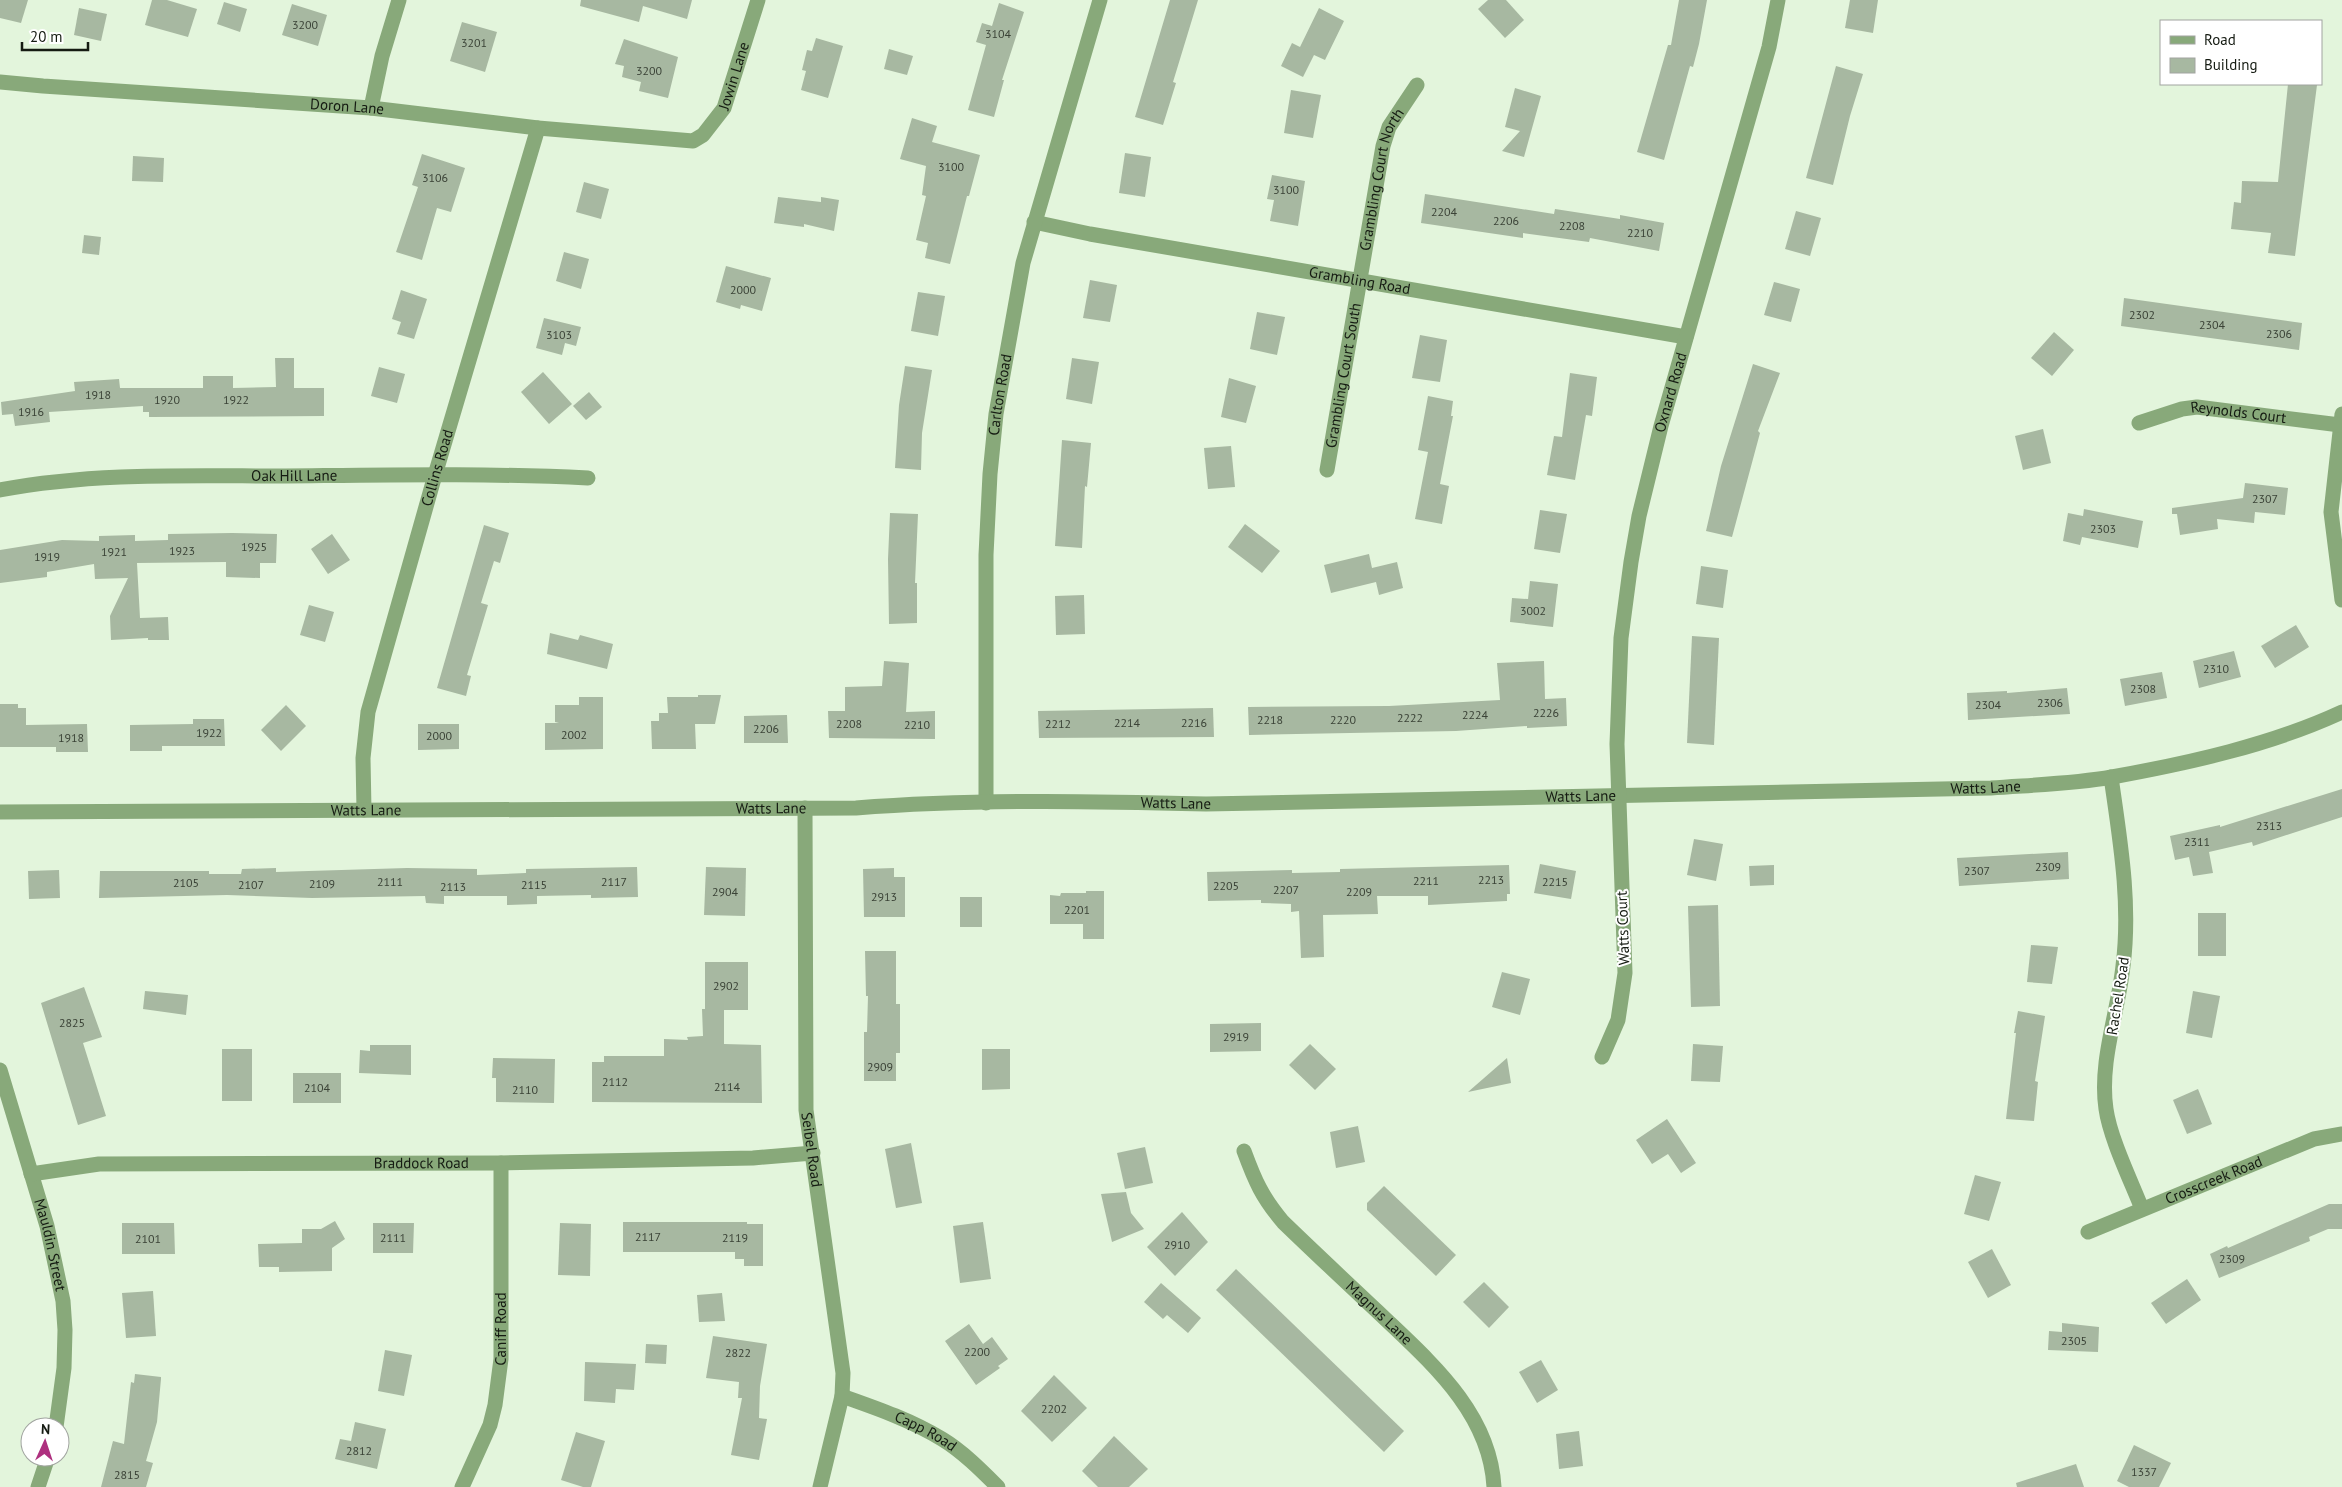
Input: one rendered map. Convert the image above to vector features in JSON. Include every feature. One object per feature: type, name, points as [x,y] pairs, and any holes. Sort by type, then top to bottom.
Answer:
[{"type":"street","points":[[371,108],[382,56],[399,0]]},
{"type":"street","name":"Jowin Lane","points":[[693,141],[703,135],[724,108],[758,0]]},
{"type":"street","name":"Carlton Road","points":[[986,803],[986,556],[990,474],[996,414],[1014,306],[1034,222],[1100,0]]},
{"type":"street","name":"Oxnard Road","points":[[1619,795],[1617,744],[1621,638],[1639,516],[1656,444],[1769,47],[1778,0]]},
{"type":"street","name":"Doron Lane","points":[[0,82],[371,108],[538,128],[693,141]]},
{"type":"street","name":"Grambling Court North","points":[[1359,280],[1383,146],[1389,127],[1417,85]]},
{"type":"street","name":"Collins Road","points":[[364,810],[363,758],[368,712],[538,128]]},
{"type":"street","name":"Grambling Road","points":[[1034,222],[1090,234],[1686,337]]},
{"type":"street","name":"Grambling Court South","points":[[1327,470],[1359,280]]},
{"type":"street","name":"Reynolds Court","points":[[2139,423],[2197,407],[2341,419]]},
{"type":"street","points":[[2341,419],[2331,512],[2342,600]]},
{"type":"street","name":"Oak Hill Lane","points":[[0,490],[77,479],[140,476],[436,475],[588,478]]},
{"type":"street","name":"Watts Lane","points":[[0,812],[805,808],[1147,801],[1206,804],[1991,788],[2111,777],[2205,757],[2258,742],[2342,712]]},
{"type":"street","name":"Rachel Road","points":[[2111,777],[2123,860],[2126,931],[2118,1008],[2106,1065],[2106,1111],[2142,1210]]},
{"type":"street","name":"Watts Court","points":[[1602,1057],[1618,1020],[1625,973],[1619,795]]},
{"type":"street","name":"Seibel Road","points":[[805,808],[806,1110],[843,1373],[842,1396],[820,1487]]},
{"type":"street","name":"Mauldin Street","points":[[0,1070],[51,1243],[63,1301],[65,1330],[64,1368],[57,1417]]},
{"type":"street","name":"Crosscreek Road","points":[[2088,1232],[2314,1139],[2342,1134]]},
{"type":"street","name":"Magnus Lane","points":[[1244,1151],[1257,1186],[1267,1203],[1283,1222],[1450,1384],[1474,1419],[1484,1439],[1491,1462],[1494,1487]]},
{"type":"street","name":"Braddock Road","points":[[31,1174],[99,1164],[502,1163],[753,1158],[813,1153]]},
{"type":"street","name":"Caniff Road","points":[[462,1487],[490,1425],[495,1405],[501,1359],[502,1163]]},
{"type":"street","name":"Capp Road","points":[[842,1396],[893,1414],[927,1430],[944,1440],[998,1487]]},
{"type":"street","points":[[38,1487],[45,1467]]},
{"type":"building","points":[[0,0],[28,0],[21,23],[0,18]]},
{"type":"building","points":[[152,0],[167,0],[197,9],[188,37],[145,25]]},
{"type":"building","points":[[581,0],[692,0],[687,19],[643,6],[639,22],[580,6]]},
{"type":"building","points":[[1170,0],[1198,0],[1173,82],[1176,83],[1163,125],[1135,117]]},
{"type":"building","points":[[1488,0],[1506,0],[1524,20],[1505,38],[1478,9]]},
{"type":"building","points":[[1679,0],[1707,0],[1693,67],[1690,66],[1664,160],[1637,152],[1668,45],[1671,45]]},
{"type":"building","points":[[1850,0],[1878,0],[1873,33],[1845,28]]},
{"type":"building","points":[[224,2],[247,9],[240,32],[217,24]]},
{"type":"building","points":[[999,3],[1024,12],[1002,80],[1004,80],[994,117],[968,110],[986,45],[976,42],[982,23],[992,26]]},
{"type":"building","points":[[292,4],[327,15],[318,46],[282,35]]},
{"type":"building","points":[[79,8],[107,14],[101,41],[74,35]]},
{"type":"building","points":[[1319,8],[1344,21],[1325,60],[1314,55],[1303,77],[1281,66],[1292,43],[1300,47]]},
{"type":"building","points":[[462,22],[497,32],[485,72],[450,61]]},
{"type":"building","points":[[816,38],[843,46],[828,98],[801,90],[806,71],[802,70],[807,50],[812,51]]},
{"type":"building","points":[[624,39],[678,57],[668,98],[639,91],[641,82],[622,77],[624,66],[615,64]]},
{"type":"building","points":[[889,49],[913,56],[907,75],[884,69]]},
{"type":"building","points":[[1836,66],[1863,74],[1850,116],[1833,185],[1806,178]]},
{"type":"building","points":[[2288,85],[2317,85],[2295,256],[2268,253],[2271,233],[2231,229],[2234,202],[2241,203],[2242,181],[2278,182]]},
{"type":"building","points":[[1515,88],[1541,96],[1524,157],[1502,151],[1520,131],[1505,127]]},
{"type":"building","points":[[1291,90],[1321,95],[1313,138],[1284,133]]},
{"type":"building","points":[[912,118],[937,126],[932,142],[980,155],[969,196],[967,196],[950,264],[925,258],[928,243],[916,240],[926,196],[922,195],[926,166],[900,159]]},
{"type":"building","points":[[1125,153],[1151,157],[1145,197],[1119,193]]},
{"type":"building","points":[[422,154],[465,168],[451,212],[437,208],[422,260],[396,252],[418,187],[412,185]]},
{"type":"building","points":[[133,156],[164,158],[163,182],[132,181]]},
{"type":"building","points":[[1272,175],[1305,181],[1298,226],[1270,221],[1274,200],[1267,199]]},
{"type":"building","points":[[584,182],[609,189],[601,219],[576,212]]},
{"type":"building","points":[[1425,194],[1554,214],[1555,209],[1620,219],[1620,215],[1664,223],[1659,251],[1590,238],[1589,242],[1523,233],[1523,238],[1421,223]]},
{"type":"building","points":[[778,197],[821,202],[821,197],[839,200],[834,231],[804,224],[804,227],[774,223]]},
{"type":"building","points":[[1796,211],[1821,218],[1810,256],[1785,249]]},
{"type":"building","points":[[84,235],[101,237],[99,255],[82,253]]},
{"type":"building","points":[[564,252],[589,259],[581,289],[556,281]]},
{"type":"building","points":[[726,266],[771,278],[762,311],[741,305],[740,309],[716,302]]},
{"type":"building","points":[[1090,280],[1117,285],[1110,322],[1083,318]]},
{"type":"building","points":[[1774,282],[1800,289],[1791,322],[1764,315]]},
{"type":"building","points":[[401,290],[427,299],[414,339],[397,334],[401,322],[392,319]]},
{"type":"building","points":[[918,292],[945,296],[938,336],[911,331]]},
{"type":"building","points":[[2124,298],[2302,323],[2299,350],[2121,326]]},
{"type":"building","points":[[1257,312],[1285,317],[1277,355],[1250,349]]},
{"type":"building","points":[[544,318],[581,327],[576,346],[565,343],[562,355],[536,348]]},
{"type":"building","points":[[2054,332],[2074,350],[2052,376],[2031,358]]},
{"type":"building","points":[[1420,335],[1447,340],[1440,382],[1412,378]]},
{"type":"building","points":[[275,358],[294,358],[294,388],[324,388],[324,416],[149,417],[149,412],[143,412],[143,406],[49,412],[50,422],[15,426],[13,414],[2,415],[1,402],[75,391],[74,382],[119,379],[120,388],[203,388],[203,376],[233,376],[233,388],[276,387]]},
{"type":"building","points":[[1072,358],[1099,362],[1092,404],[1066,399]]},
{"type":"building","points":[[1753,364],[1780,373],[1758,431],[1760,433],[1732,537],[1706,531],[1721,466]]},
{"type":"building","points":[[905,366],[932,370],[922,433],[921,470],[895,468],[899,405]]},
{"type":"building","points":[[379,367],[405,374],[397,403],[371,396]]},
{"type":"building","points":[[543,372],[572,404],[549,424],[521,392]]},
{"type":"building","points":[[1570,373],[1597,377],[1592,416],[1586,415],[1575,480],[1547,475],[1554,436],[1562,437]]},
{"type":"building","points":[[1229,378],[1256,386],[1246,423],[1221,417]]},
{"type":"building","points":[[589,392],[602,407],[586,420],[573,406]]},
{"type":"building","points":[[1428,396],[1453,401],[1451,416],[1453,416],[1440,484],[1449,486],[1442,524],[1415,519],[1428,452],[1418,450]]},
{"type":"building","points":[[2043,429],[2051,463],[2023,470],[2015,436]]},
{"type":"building","points":[[1062,440],[1091,443],[1087,487],[1085,486],[1082,548],[1055,546]]},
{"type":"building","points":[[1231,446],[1235,487],[1208,489],[1204,448]]},
{"type":"building","points":[[2245,483],[2288,488],[2285,515],[2255,512],[2254,523],[2217,519],[2218,529],[2180,535],[2177,514],[2172,514],[2172,508],[2243,498]]},
{"type":"building","points":[[2084,509],[2143,521],[2138,548],[2082,537],[2080,545],[2063,541],[2068,513],[2083,516]]},
{"type":"building","points":[[1540,510],[1567,514],[1560,553],[1534,549]]},
{"type":"building","points":[[890,513],[918,514],[915,583],[917,583],[917,623],[889,624],[888,559]]},
{"type":"building","points":[[1245,524],[1280,551],[1262,573],[1228,547]]},
{"type":"building","points":[[484,525],[509,533],[500,563],[494,561],[481,603],[488,605],[467,675],[471,676],[466,696],[437,688]]},
{"type":"building","points":[[168,534],[277,534],[276,563],[260,563],[260,578],[226,577],[226,562],[137,563],[140,618],[168,617],[169,640],[148,640],[148,638],[111,640],[110,616],[128,578],[95,579],[94,564],[47,572],[47,577],[0,583],[0,550],[62,540],[99,541],[99,536],[135,535],[135,541],[168,540]]},
{"type":"building","points":[[332,534],[350,560],[328,574],[311,549]]},
{"type":"building","points":[[1369,554],[1372,568],[1397,562],[1403,588],[1379,595],[1376,582],[1331,593],[1324,565]]},
{"type":"building","points":[[1701,566],[1728,570],[1723,608],[1696,604]]},
{"type":"building","points":[[1530,581],[1558,584],[1553,627],[1510,622],[1512,598],[1528,599]]},
{"type":"building","points":[[1084,595],[1085,634],[1056,635],[1055,596]]},
{"type":"building","points":[[309,605],[334,612],[325,642],[300,635]]},
{"type":"building","points":[[2296,625],[2309,647],[2275,668],[2261,646]]},
{"type":"building","points":[[550,633],[578,640],[580,635],[613,644],[607,669],[547,654]]},
{"type":"building","points":[[1692,636],[1719,638],[1714,745],[1687,743]]},
{"type":"building","points":[[2234,651],[2241,677],[2199,688],[2193,661]]},
{"type":"building","points":[[884,661],[909,663],[906,712],[935,711],[935,739],[829,738],[828,711],[845,711],[845,687],[882,686]]},
{"type":"building","points":[[1544,661],[1545,699],[1566,698],[1567,726],[1527,728],[1527,726],[1456,731],[1249,735],[1248,707],[1389,706],[1500,700],[1497,663]]},
{"type":"building","points":[[2162,672],[2167,698],[2125,706],[2120,679]]},
{"type":"building","points":[[2067,688],[2070,714],[1968,720],[1967,693],[2007,691],[2007,693]]},
{"type":"building","points":[[698,695],[721,695],[715,724],[695,724],[696,749],[652,749],[651,721],[659,721],[659,713],[668,713],[667,697],[698,697]]},
{"type":"building","points":[[579,697],[603,697],[603,749],[545,750],[545,723],[559,723],[555,722],[555,705],[579,705]]},
{"type":"building","points":[[0,704],[18,704],[18,708],[26,708],[26,725],[87,724],[88,752],[56,752],[56,747],[0,747]]},
{"type":"building","points":[[286,705],[306,726],[281,751],[261,730]]},
{"type":"building","points":[[1213,708],[1214,737],[1039,738],[1038,711]]},
{"type":"building","points":[[787,715],[788,743],[744,743],[744,716]]},
{"type":"building","points":[[193,719],[224,719],[225,746],[162,746],[162,751],[130,751],[130,725],[193,724]]},
{"type":"building","points":[[418,724],[459,724],[459,749],[418,750]]},
{"type":"building","points":[[2342,789],[2342,817],[2253,846],[2252,842],[2209,852],[2213,873],[2193,876],[2189,857],[2175,860],[2170,836],[2220,825],[2220,827]]},
{"type":"building","points":[[1694,839],[1723,844],[1716,881],[1687,875]]},
{"type":"building","points":[[2068,852],[2069,879],[1959,886],[1957,858]]},
{"type":"building","points":[[1540,864],[1576,871],[1571,899],[1534,893]]},
{"type":"building","points":[[1509,865],[1510,894],[1507,894],[1507,901],[1428,905],[1428,896],[1377,896],[1378,914],[1323,915],[1324,957],[1301,958],[1299,911],[1291,912],[1291,904],[1261,903],[1261,900],[1208,901],[1207,872],[1292,870],[1292,873],[1340,872],[1340,869]]},
{"type":"building","points":[[1774,865],[1774,885],[1750,886],[1749,866]]},
{"type":"building","points":[[637,867],[638,897],[591,898],[591,895],[537,896],[537,904],[507,905],[507,896],[444,896],[444,904],[426,903],[425,896],[312,898],[227,895],[99,898],[100,871],[209,871],[209,874],[241,874],[242,869],[276,868],[276,872],[407,868],[477,869],[477,875],[526,873],[526,869]]},
{"type":"building","points":[[706,867],[746,868],[745,916],[704,915]]},
{"type":"building","points":[[894,868],[894,877],[905,877],[905,917],[864,917],[863,869]]},
{"type":"building","points":[[59,870],[60,898],[29,899],[28,871]]},
{"type":"building","points":[[1086,891],[1104,891],[1104,939],[1083,939],[1083,924],[1050,924],[1050,895],[1060,896],[1061,893],[1086,893]]},
{"type":"building","points":[[960,897],[982,897],[982,927],[960,927]]},
{"type":"building","points":[[1718,905],[1720,1006],[1691,1007],[1688,906]]},
{"type":"building","points":[[2198,913],[2226,913],[2226,956],[2198,956]]},
{"type":"building","points":[[2031,945],[2058,947],[2052,984],[2027,982]]},
{"type":"building","points":[[865,951],[896,951],[896,1004],[900,1004],[900,1053],[896,1053],[896,1081],[864,1081],[864,1032],[867,1032],[868,996],[866,996]]},
{"type":"building","points":[[705,962],[748,962],[748,1010],[724,1010],[724,1044],[761,1045],[762,1103],[592,1102],[592,1062],[604,1062],[604,1056],[664,1056],[664,1039],[688,1040],[687,1037],[703,1036],[702,1009],[705,1009]]},
{"type":"building","points":[[1502,972],[1530,979],[1520,1015],[1492,1007]]},
{"type":"building","points":[[84,987],[102,1037],[83,1043],[106,1116],[78,1125],[41,1003]]},
{"type":"building","points":[[145,991],[188,995],[186,1015],[143,1009]]},
{"type":"building","points":[[2193,991],[2220,996],[2212,1038],[2186,1033]]},
{"type":"building","points":[[2018,1011],[2045,1016],[2035,1081],[2038,1082],[2034,1121],[2006,1119],[2016,1033],[2014,1033]]},
{"type":"building","points":[[1261,1023],[1261,1051],[1210,1052],[1210,1024]]},
{"type":"building","points":[[1310,1044],[1336,1069],[1315,1090],[1289,1065]]},
{"type":"building","points":[[1693,1044],[1723,1046],[1720,1082],[1691,1081]]},
{"type":"building","points":[[370,1045],[411,1045],[411,1075],[359,1073],[360,1050],[370,1051]]},
{"type":"building","points":[[222,1049],[252,1049],[252,1101],[222,1101]]},
{"type":"building","points":[[982,1049],[1010,1049],[1010,1089],[982,1090]]},
{"type":"building","points":[[493,1058],[555,1059],[554,1103],[496,1102],[496,1078],[492,1078]]},
{"type":"building","points":[[1507,1058],[1511,1083],[1468,1092]]},
{"type":"building","points":[[293,1073],[341,1073],[341,1103],[293,1103]]},
{"type":"building","points":[[2198,1089],[2212,1124],[2187,1134],[2173,1100]]},
{"type":"building","points":[[1667,1119],[1696,1163],[1681,1173],[1668,1154],[1652,1164],[1636,1140]]},
{"type":"building","points":[[1358,1126],[1365,1162],[1336,1168],[1330,1132]]},
{"type":"building","points":[[911,1143],[922,1203],[896,1208],[885,1149]]},
{"type":"building","points":[[1145,1147],[1153,1183],[1125,1189],[1117,1153]]},
{"type":"building","points":[[1975,1175],[2001,1182],[1989,1221],[1964,1214]]},
{"type":"building","points":[[1384,1186],[1456,1255],[1436,1276],[1367,1210],[1367,1203]]},
{"type":"building","points":[[1126,1192],[1131,1213],[1144,1229],[1112,1242],[1101,1194]]},
{"type":"building","points":[[2329,1204],[2342,1204],[2342,1229],[2328,1229],[2309,1237],[2310,1241],[2219,1278],[2210,1254]]},
{"type":"building","points":[[1182,1212],[1208,1242],[1175,1276],[1147,1247]]},
{"type":"building","points":[[335,1221],[345,1239],[332,1248],[332,1271],[279,1272],[279,1267],[259,1267],[258,1244],[302,1243],[302,1229],[321,1229]]},
{"type":"building","points":[[623,1222],[747,1222],[747,1224],[763,1224],[763,1266],[744,1266],[744,1259],[735,1259],[735,1252],[623,1252]]},
{"type":"building","points":[[983,1222],[991,1279],[960,1283],[953,1226]]},
{"type":"building","points":[[122,1223],[174,1223],[175,1254],[122,1254]]},
{"type":"building","points":[[373,1223],[414,1223],[413,1253],[373,1253]]},
{"type":"building","points":[[560,1223],[591,1224],[590,1276],[558,1275]]},
{"type":"building","points":[[1992,1249],[2011,1285],[1988,1298],[1968,1262]]},
{"type":"building","points":[[1236,1269],[1404,1431],[1384,1452],[1216,1290]]},
{"type":"building","points":[[2187,1279],[2201,1300],[2166,1324],[2151,1303]]},
{"type":"building","points":[[1484,1282],[1509,1307],[1489,1328],[1463,1302]]},
{"type":"building","points":[[1161,1283],[1201,1318],[1188,1333],[1167,1315],[1163,1319],[1144,1302]]},
{"type":"building","points":[[153,1291],[156,1336],[126,1338],[122,1293]]},
{"type":"building","points":[[722,1293],[725,1321],[699,1322],[697,1295]]},
{"type":"building","points":[[2062,1323],[2099,1327],[2098,1352],[2048,1350],[2049,1331],[2062,1332]]},
{"type":"building","points":[[969,1324],[983,1344],[992,1337],[1008,1359],[998,1366],[1000,1368],[976,1385],[945,1341]]},
{"type":"building","points":[[713,1336],[767,1344],[760,1386],[759,1418],[767,1419],[759,1460],[731,1455],[742,1398],[738,1398],[739,1382],[706,1378]]},
{"type":"building","points":[[646,1344],[667,1345],[666,1364],[645,1363]]},
{"type":"building","points":[[385,1350],[412,1355],[404,1396],[378,1391]]},
{"type":"building","points":[[1541,1360],[1558,1390],[1537,1403],[1519,1372]]},
{"type":"building","points":[[585,1362],[636,1364],[634,1390],[616,1389],[615,1403],[584,1401]]},
{"type":"building","points":[[135,1374],[161,1377],[157,1422],[146,1461],[153,1463],[146,1487],[101,1487],[113,1441],[124,1444],[131,1382],[134,1383]]},
{"type":"building","points":[[1054,1375],[1087,1408],[1052,1442],[1021,1411]]},
{"type":"building","points":[[355,1422],[386,1429],[377,1469],[335,1459],[340,1439],[351,1441]]},
{"type":"building","points":[[1579,1431],[1583,1466],[1559,1469],[1556,1434]]},
{"type":"building","points":[[576,1432],[605,1441],[591,1487],[583,1487],[561,1480]]},
{"type":"building","points":[[1114,1436],[1148,1469],[1129,1487],[1098,1487],[1082,1471]]},
{"type":"building","points":[[2134,1445],[2171,1463],[2159,1487],[2129,1487],[2117,1481]]},
{"type":"building","points":[[2076,1464],[2084,1487],[2017,1487],[2016,1483]]}]
